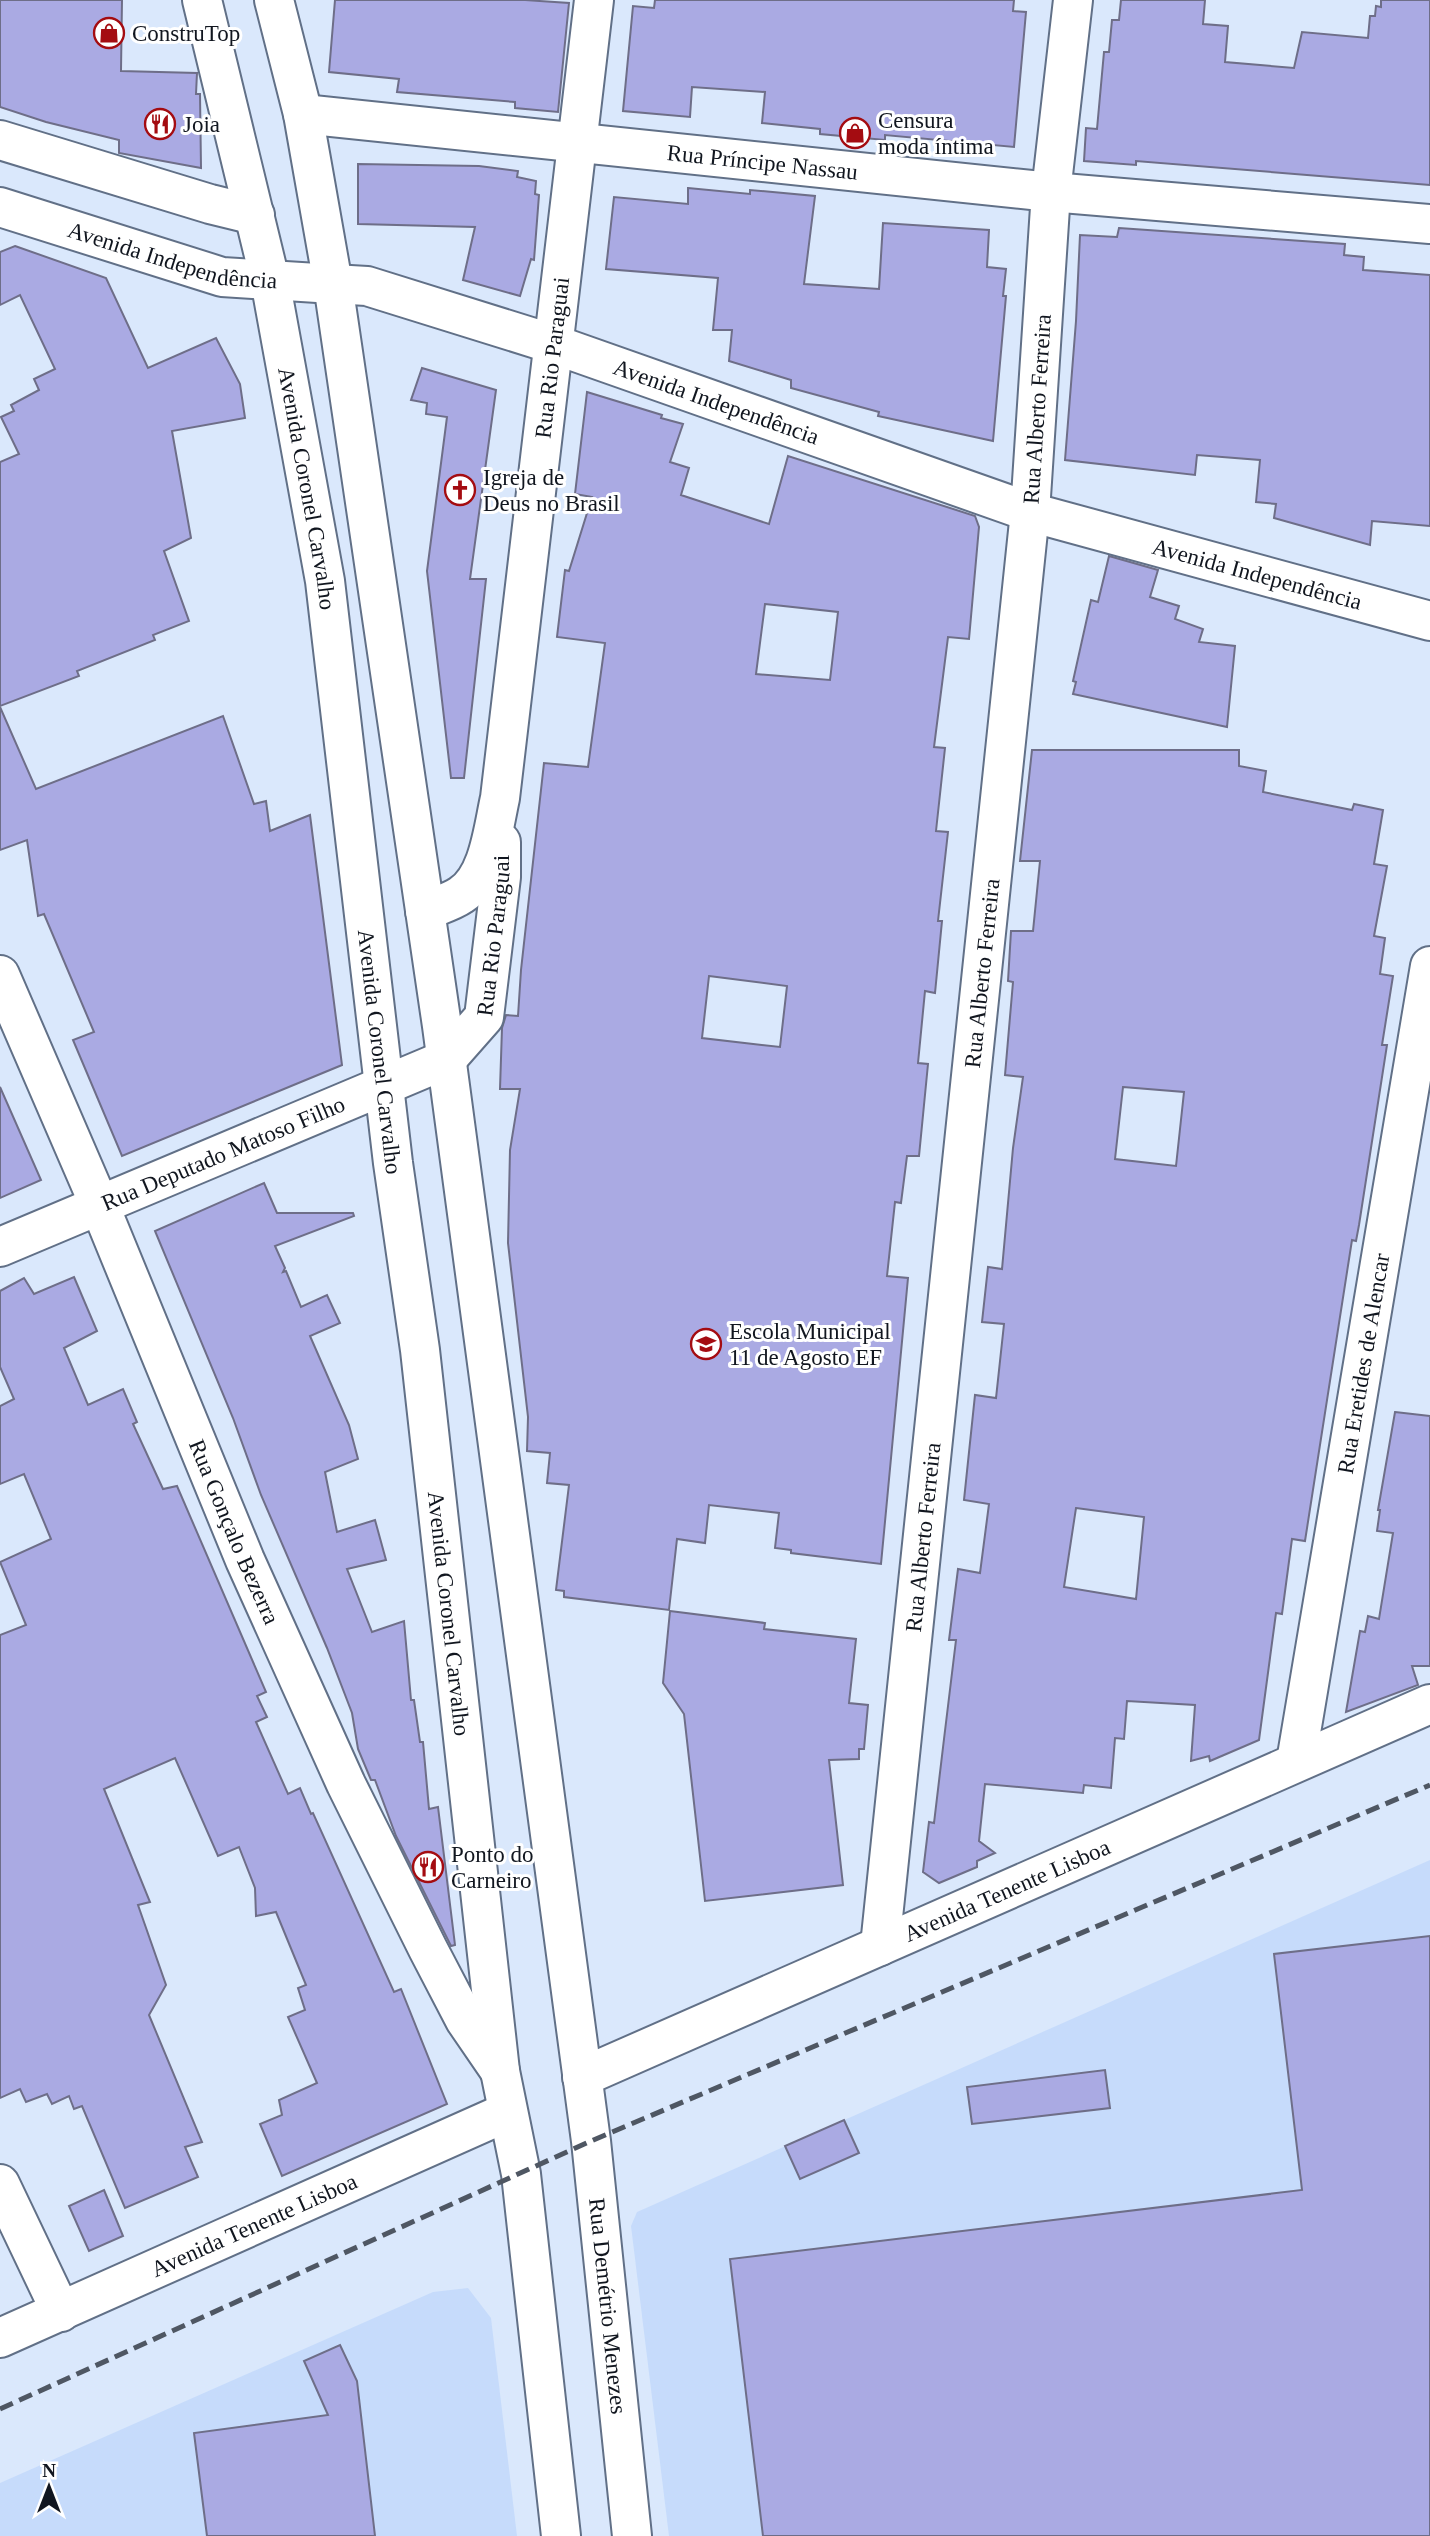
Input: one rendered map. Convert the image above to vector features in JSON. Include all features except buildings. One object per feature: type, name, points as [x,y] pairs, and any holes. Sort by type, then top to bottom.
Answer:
[{"type":"street","name":"Avenida Coronel Carvalho","points":[[202,0],[270,280],[325,581],[393,1163],[420,1350],[500,2071],[508,2112]]},
{"type":"street","points":[[274,0],[303,114],[333,284],[447,1059],[582,2077]]},
{"type":"street","name":"Rua Rio Paraguai","points":[[425,911],[461,896],[474,884],[486,857],[500,798],[594,0]]},
{"type":"street","name":"Rua Alberto Ferreira","points":[[880,1946],[1030,512],[1051,192],[1073,0]]},
{"type":"street","name":"Rua Príncipe Nassau","points":[[303,114],[1051,192],[1430,224]]},
{"type":"street","points":[[5,145],[255,215]]},
{"type":"street","name":"Avenida Independência","points":[[0,208],[222,277],[367,286],[553,344],[1030,512],[1430,621]]},
{"type":"street","name":"Rua Rio Paraguai","points":[[447,1059],[484,1017],[502,877],[500,798]]},
{"type":"street","name":"Rua Eretides de Alencar","points":[[1296,1762],[1430,966]]},
{"type":"street","name":"Rua Gonçalo Bezerra","points":[[0,975],[99,1204],[245,1560],[346,1784],[459,2008],[500,2071]]},
{"type":"street","name":"Rua Deputado Matoso Filho","points":[[0,1247],[447,1059]]},
{"type":"street","name":"Avenida Tenente Lisboa","points":[[582,2077],[1430,1703]]},
{"type":"street","name":"Rua Demétrio Menezes","points":[[582,2077],[632,2536]]},
{"type":"street","points":[[508,2112],[521,2174],[561,2536]]},
{"type":"street","name":"Avenida Tenente Lisboa","points":[[0,2339],[508,2112]]},
{"type":"street","points":[[0,2184],[61,2312]]},
{"type":"shaded area","points":[[1430,1860],[1430,2536],[669,2536],[631,2226],[637,2212]]},
{"type":"shaded area","points":[[468,2288],[491,2318],[517,2536],[0,2536],[0,2483],[433,2292]]},
{"type":"railway","points":[[0,2409],[591,2141],[1430,1785]]},
{"type":"place","name":"ConstruTop","points":[[109,33]]},
{"type":"place","name":"Joia","points":[[160,124]]},
{"type":"place","name":"Censura moda íntima","points":[[855,133]]},
{"type":"place","name":"Igreja de Deus no Brasil","points":[[460,490]]},
{"type":"place","name":"Escola Municipal 11 de Agosto EF","points":[[706,1344]]},
{"type":"place","name":"Ponto do Carneiro","points":[[428,1867]]}]
